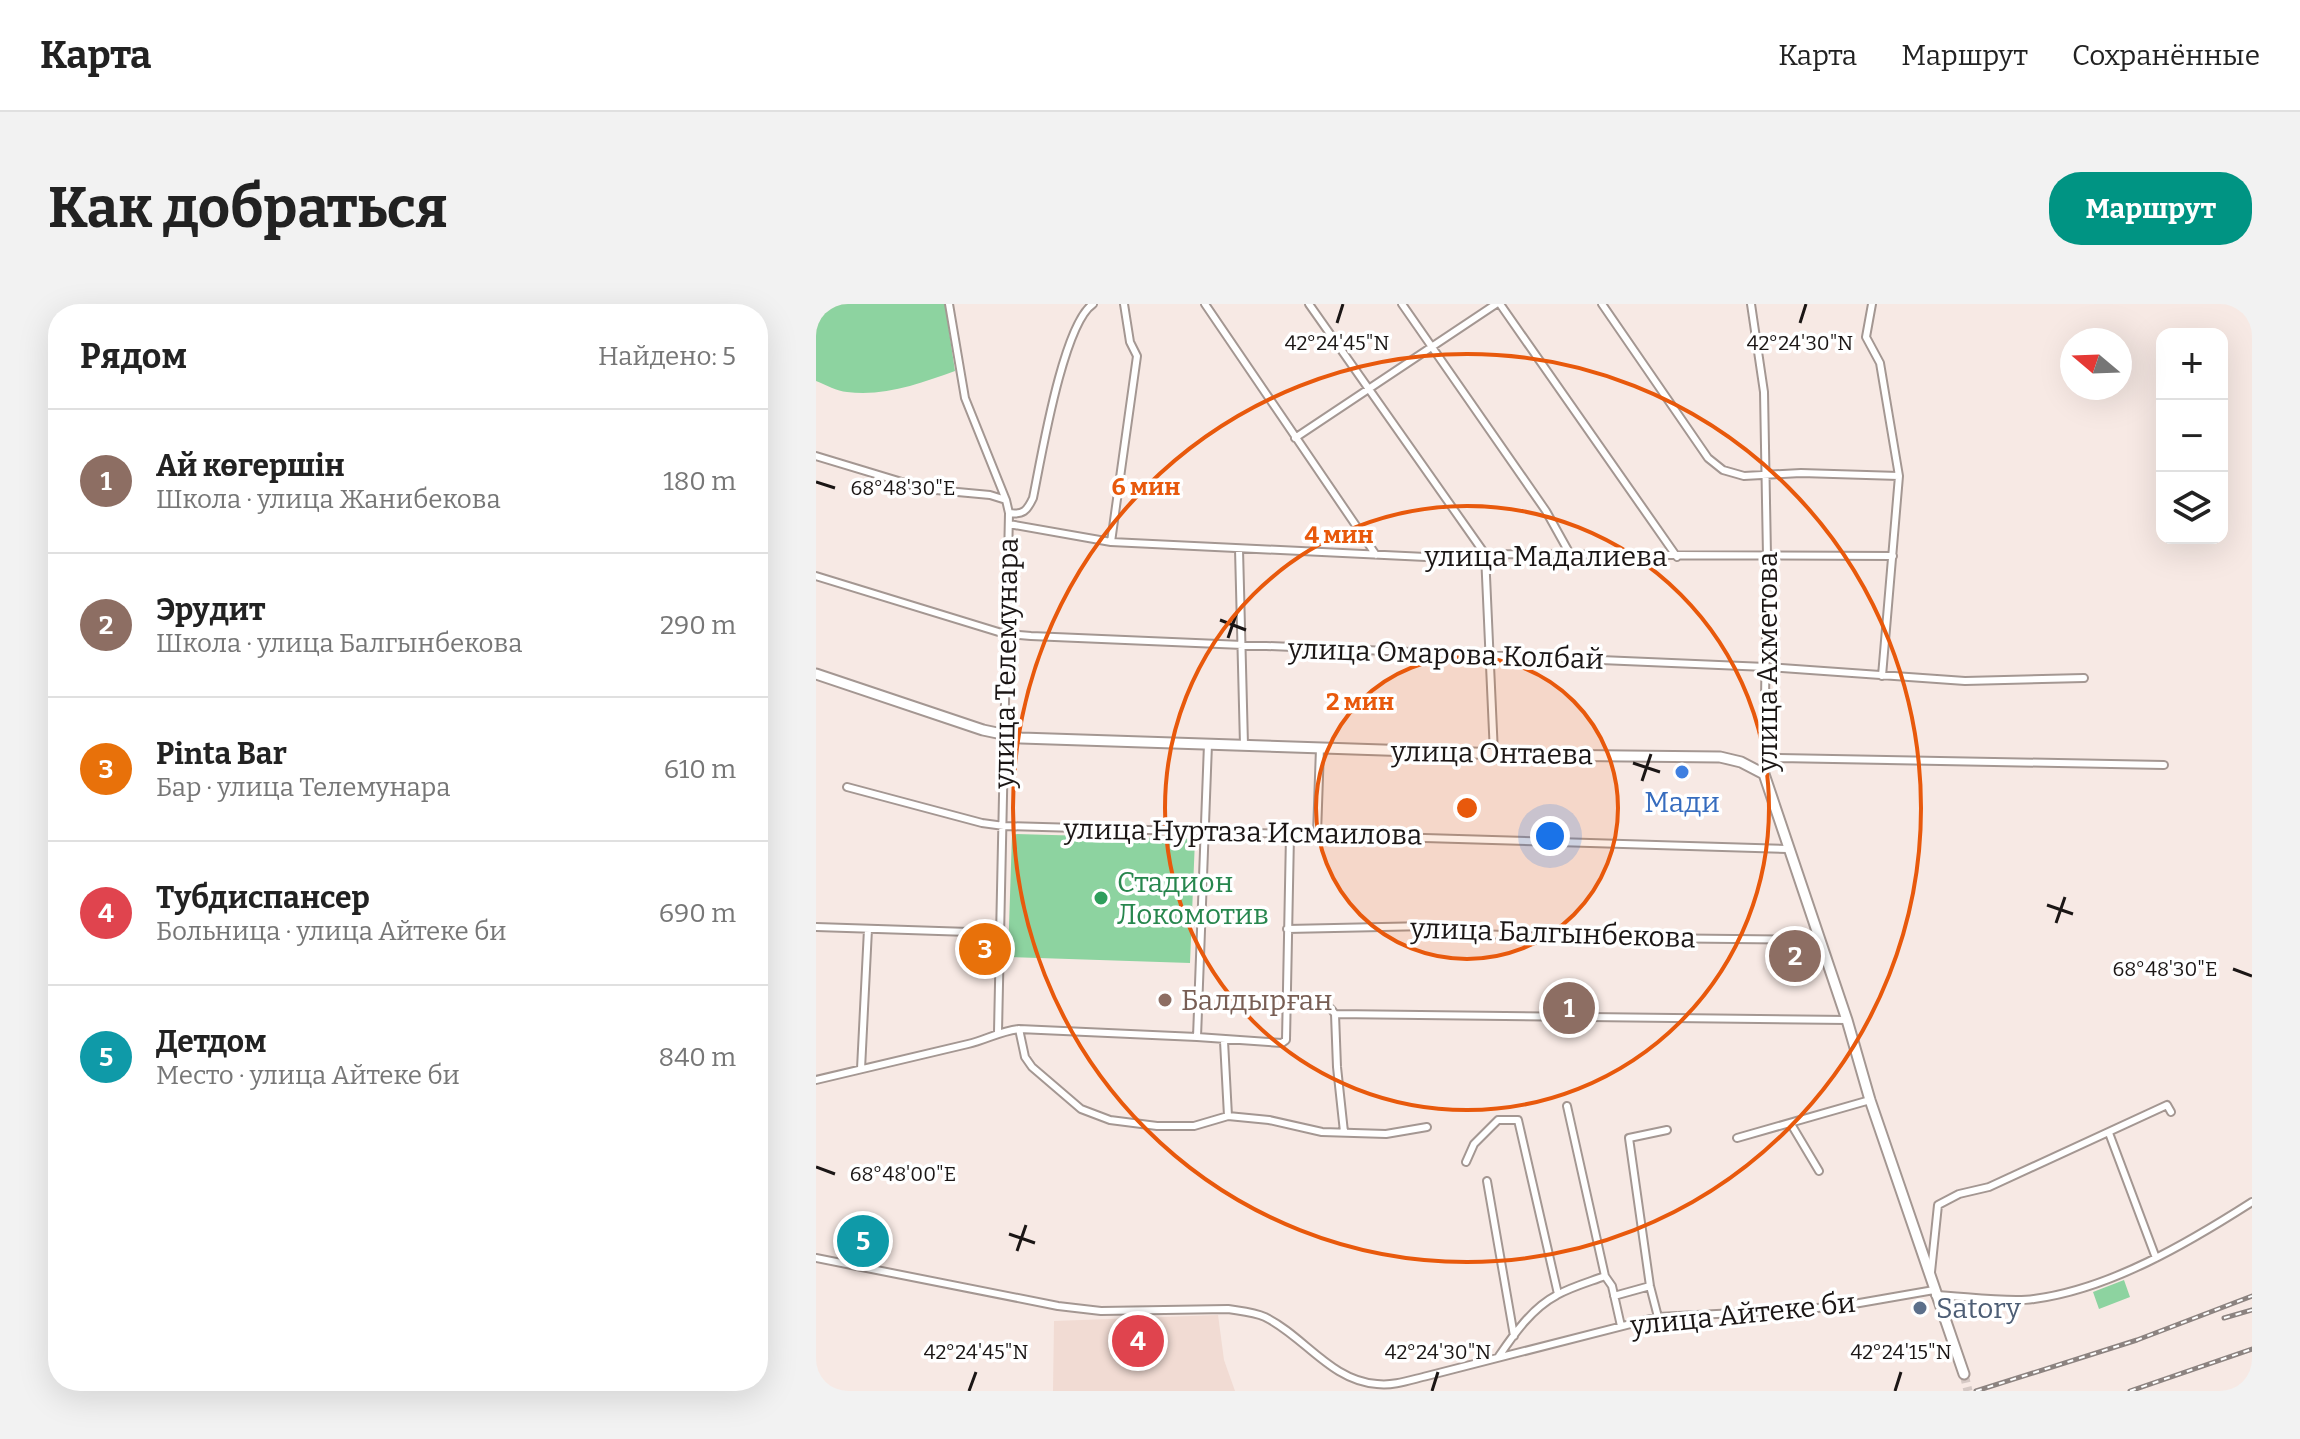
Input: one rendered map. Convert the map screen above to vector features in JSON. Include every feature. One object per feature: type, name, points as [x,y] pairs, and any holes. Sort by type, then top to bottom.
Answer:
[{"type":"main road","name":"улица Онтаева","points":[[816,674],[1002,736],[1494,754],[1720,757],[1741,762],[1764,774]]},
{"type":"main road","name":"улица Ахметова","points":[[1764,774],[1847,1020],[1870,1100],[1964,1374]]},
{"type":"street","name":"улица Телемунара","points":[[949,304],[965,398],[1009,513],[998,1032]]},
{"type":"street","points":[[1009,513],[1020,515],[1028,509],[1033,498],[1061,369],[1081,315],[1093,304]]},
{"type":"street","points":[[1111,542],[1137,356],[1130,342],[1124,304]]},
{"type":"street","points":[[1205,304],[1376,555]]},
{"type":"street","points":[[1309,304],[1485,554],[1494,754]]},
{"type":"street","points":[[1402,304],[1546,511],[1570,554]]},
{"type":"street","points":[[1295,438],[1498,304],[1677,557]]},
{"type":"street","points":[[1602,304],[1708,458],[1723,470],[1744,476],[1801,473],[1899,476]]},
{"type":"street","name":"улица Ахметова","points":[[1751,304],[1764,392],[1767,556],[1764,774]]},
{"type":"street","points":[[1872,304],[1866,337],[1880,363],[1899,476],[1882,676]]},
{"type":"street","points":[[816,456],[925,489],[990,495],[1006,500]]},
{"type":"street","name":"улица Мадалиева","points":[[1009,524],[1111,542],[1426,557],[1485,554],[1893,556]]},
{"type":"street","points":[[1239,549],[1244,745]]},
{"type":"street","name":"улица Омарова Колбай","points":[[816,576],[1005,634],[1766,667],[1965,681],[2084,678]]},
{"type":"street","points":[[1197,1037],[1208,744]]},
{"type":"street","points":[[1317,834],[1320,748]]},
{"type":"street","points":[[1764,774],[1767,761],[1779,758],[2164,765]]},
{"type":"street","name":"улица Нуртаза Исмаилова","points":[[847,787],[1004,826],[1787,849]]},
{"type":"street","points":[[816,1080],[986,1040],[998,1032],[1019,1029],[1282,1043],[1286,1040],[1288,996],[1290,835]]},
{"type":"street","name":"улица Балгынбекова","points":[[1287,929],[1429,926],[1458,933],[1548,937],[1819,940]]},
{"type":"street","points":[[816,927],[1000,933]]},
{"type":"street","points":[[861,1069],[868,929]]},
{"type":"street","points":[[1288,996],[1322,1000],[1335,1014],[1344,1132]]},
{"type":"street","points":[[1335,1014],[1847,1020]]},
{"type":"street","points":[[1019,1029],[1025,1057],[1032,1067],[1081,1109],[1095,1116],[1134,1124],[1175,1126],[1194,1126],[1228,1116],[1269,1120],[1322,1132],[1386,1134],[1427,1127]]},
{"type":"street","points":[[1224,1041],[1228,1116]]},
{"type":"street","points":[[1737,1138],[1870,1100]]},
{"type":"street","points":[[1930,1276],[1938,1205],[1959,1194],[1989,1187],[2167,1105],[2171,1112]]},
{"type":"street","points":[[1567,1106],[1605,1276],[1612,1286],[1621,1326]]},
{"type":"street","points":[[1466,1162],[1474,1144],[1498,1120],[1518,1120],[1558,1294]]},
{"type":"street","points":[[1791,1124],[1819,1171]]},
{"type":"street","points":[[1658,1317],[1650,1286],[1629,1138],[1667,1130]]},
{"type":"street","points":[[2109,1133],[2156,1258]]},
{"type":"street","points":[[1487,1181],[1514,1336]]},
{"type":"street","name":"улица Айтеке би","points":[[816,1258],[1058,1306],[1101,1311],[1228,1309],[1246,1312],[1265,1318],[1335,1368],[1359,1380],[1392,1384],[1658,1317],[1796,1310],[1935,1292],[2032,1300],[2120,1274],[2156,1258],[2197,1237],[2252,1202]]},
{"type":"street","points":[[1498,1356],[1545,1302],[1605,1276]]},
{"type":"street","points":[[1614,1296],[1650,1286]]},
{"type":"shaded area","points":[[1218,1315],[1224,1360],[1235,1391],[1053,1391],[1054,1321]]},
{"type":"green space","points":[[816,304],[945,304],[955,371],[875,393],[843,391],[816,381]]},
{"type":"green space","name":"Стадион Локомотив","points":[[1012,834],[1195,839],[1190,963],[1008,957]]},
{"type":"green space","points":[[2124,1280],[2130,1297],[2099,1309],[2093,1292]]},
{"type":"tunnel","points":[[1964,1374],[1968,1391]]},
{"type":"railway","points":[[1976,1391],[2137,1340],[2252,1296]]},
{"type":"railway","points":[[2224,1318],[2252,1310]]},
{"type":"railway","points":[[2130,1391],[2252,1349]]},
{"type":"place","name":"Мади","points":[[1682,772]]},
{"type":"place","name":"Стадион Локомотив","points":[[1101,898]]},
{"type":"place","name":"Pinta Bar","points":[[985,949]]},
{"type":"place","name":"Эрудит","points":[[1795,956]]},
{"type":"place","name":"Балдырған","points":[[1165,1000]]},
{"type":"place","name":"Ай көгершін","points":[[1569,1008]]},
{"type":"place","name":"Детдом","points":[[863,1241]]},
{"type":"place","name":"Satory","points":[[1920,1308]]},
{"type":"place","name":"Тубдиспансер","points":[[1138,1341]]}]
